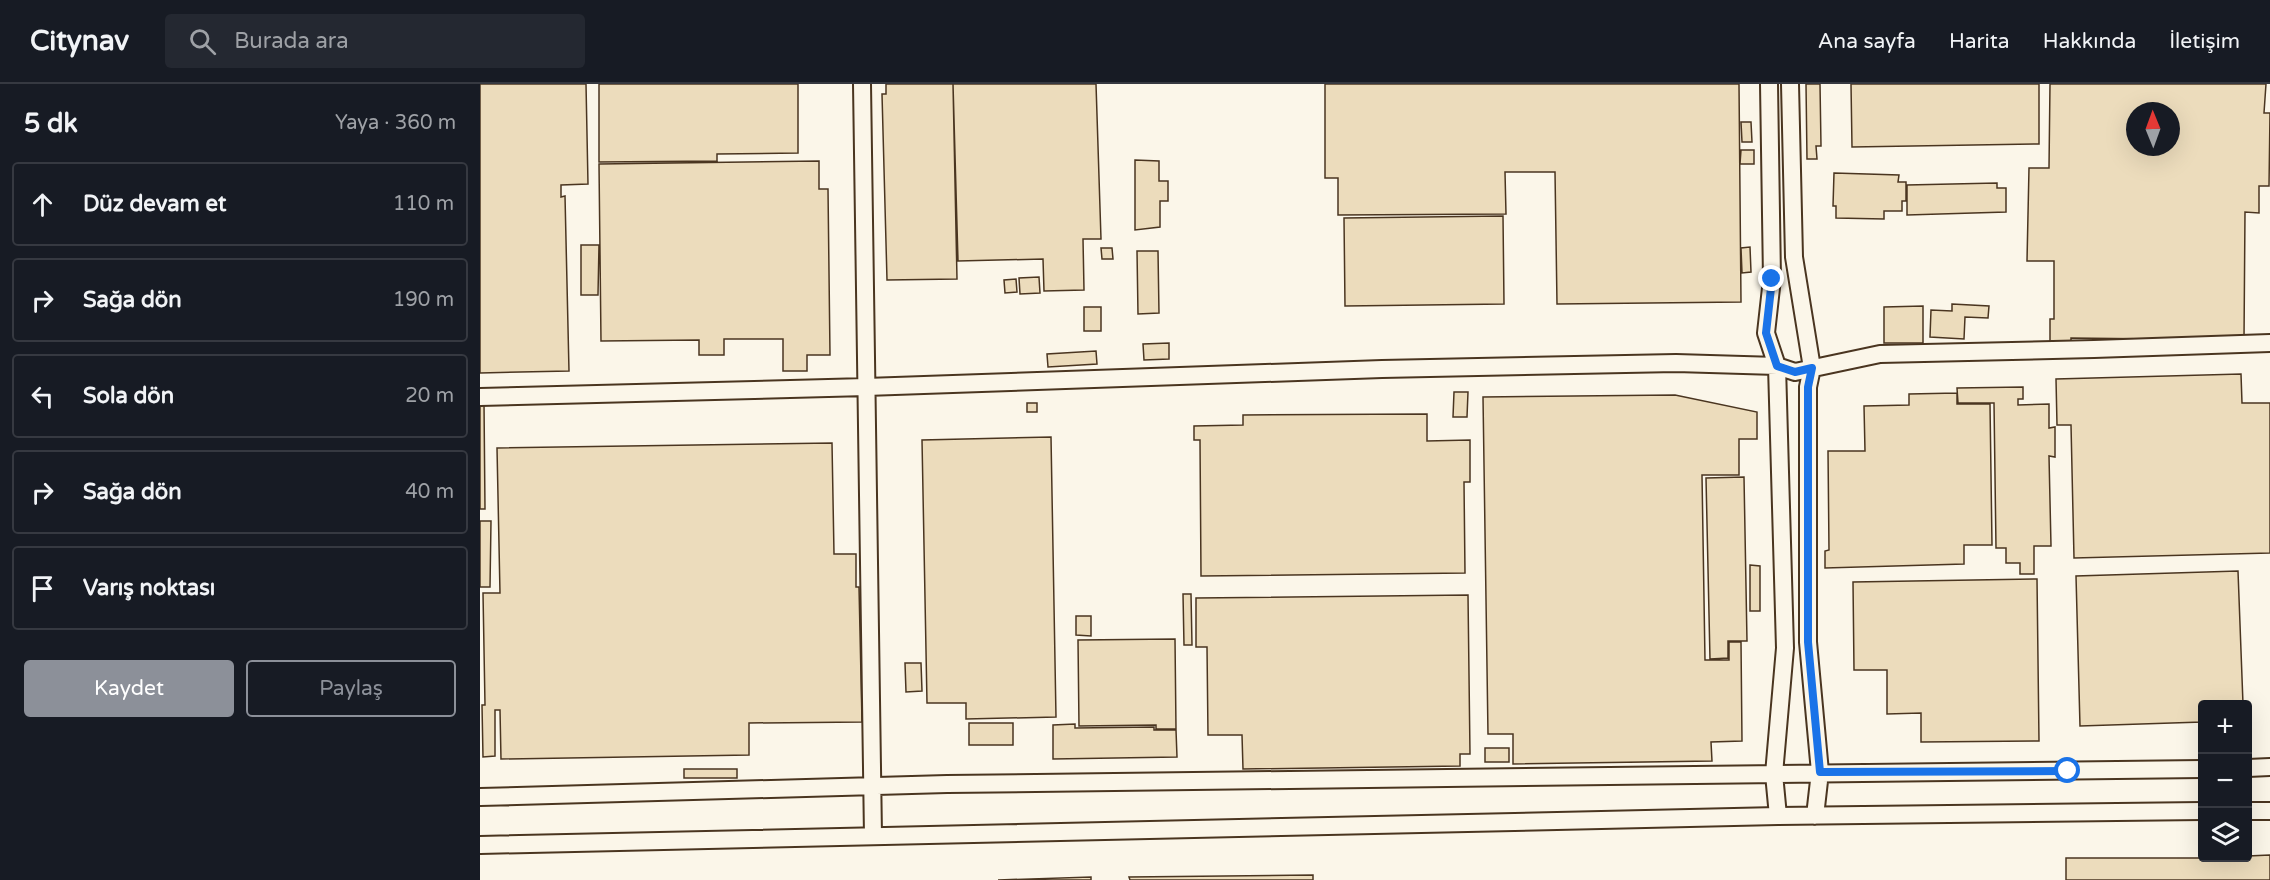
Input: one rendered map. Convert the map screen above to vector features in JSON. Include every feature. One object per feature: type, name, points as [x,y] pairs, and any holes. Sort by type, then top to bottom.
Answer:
[{"type":"street","points":[[862,84],[873,836]]},
{"type":"street","points":[[1769,84],[1772,279],[1766,333],[1777,366],[1785,648],[1774,774],[1778,816]]},
{"type":"street","points":[[1790,84],[1794,257],[1812,368],[1808,387],[1808,642],[1820,772],[1815,816]]},
{"type":"street","points":[[480,397],[866,387],[1382,369],[1676,363],[1777,366],[1795,372],[1880,354],[2270,343]]},
{"type":"street","points":[[2252,768],[2270,768]]},
{"type":"street","points":[[480,797],[947,784],[2198,769]]},
{"type":"street","points":[[480,845],[1778,816],[2198,811]]},
{"type":"street","points":[[2252,811],[2270,811]]},
{"type":"building","points":[[480,84],[586,84],[588,184],[561,185],[561,197],[565,196],[569,371],[480,373]]},
{"type":"building","points":[[599,84],[798,84],[798,153],[717,154],[717,161],[599,162]]},
{"type":"building","points":[[886,84],[953,84],[957,279],[887,280],[882,94],[886,94]]},
{"type":"building","points":[[953,84],[1096,84],[1101,239],[1083,239],[1084,290],[1044,291],[1043,259],[958,261]]},
{"type":"building","points":[[1325,84],[1739,84],[1741,302],[1557,304],[1555,172],[1505,172],[1506,214],[1338,215],[1338,178],[1325,178]]},
{"type":"building","points":[[1806,84],[1820,84],[1821,146],[1816,146],[1817,159],[1807,159]]},
{"type":"building","points":[[1851,84],[2039,84],[2039,144],[1852,147]]},
{"type":"building","points":[[2050,84],[2266,84],[2264,113],[2270,113],[2269,186],[2259,186],[2259,213],[2245,212],[2244,340],[2071,338],[2071,346],[2050,346],[2050,319],[2054,319],[2054,261],[2027,261],[2029,168],[2049,168]]},
{"type":"building","points":[[1741,122],[1751,122],[1752,142],[1742,142]]},
{"type":"building","points":[[1741,150],[1754,150],[1754,164],[1740,164]]},
{"type":"building","points":[[1135,160],[1159,161],[1159,181],[1168,181],[1168,201],[1160,201],[1160,227],[1135,230]]},
{"type":"building","points":[[819,161],[819,189],[828,189],[830,355],[807,355],[807,371],[783,371],[783,339],[724,339],[724,355],[699,355],[699,340],[601,341],[599,164]]},
{"type":"building","points":[[1834,173],[1899,175],[1898,182],[1906,182],[1906,201],[1902,201],[1902,211],[1884,211],[1884,219],[1836,218],[1836,206],[1833,206]]},
{"type":"building","points":[[1997,183],[1997,188],[2006,188],[2006,212],[1907,215],[1907,185]]},
{"type":"building","points":[[1503,216],[1504,304],[1345,306],[1344,218]]},
{"type":"building","points":[[581,245],[599,245],[598,295],[581,295]]},
{"type":"building","points":[[1750,247],[1751,272],[1742,273],[1741,248]]},
{"type":"building","points":[[1101,248],[1112,248],[1113,259],[1102,259]]},
{"type":"building","points":[[1137,251],[1158,251],[1159,313],[1138,314]]},
{"type":"building","points":[[1039,277],[1040,293],[1020,294],[1019,278]]},
{"type":"building","points":[[1016,279],[1017,292],[1005,293],[1004,280]]},
{"type":"building","points":[[1952,304],[1989,306],[1988,318],[1965,317],[1964,339],[1930,337],[1931,310],[1952,311]]},
{"type":"building","points":[[1923,306],[1923,343],[1884,343],[1884,307]]},
{"type":"building","points":[[1084,307],[1101,307],[1101,331],[1084,331]]},
{"type":"building","points":[[1169,343],[1169,359],[1144,360],[1143,344]]},
{"type":"building","points":[[1096,351],[1097,364],[1048,367],[1047,354]]},
{"type":"building","points":[[2241,374],[2242,403],[2270,403],[2270,553],[2074,558],[2071,425],[2057,425],[2056,379]]},
{"type":"building","points":[[2023,387],[2023,399],[2018,399],[2018,405],[2049,404],[2049,428],[2055,427],[2055,457],[2049,456],[2051,546],[2034,546],[2034,574],[2020,574],[2020,563],[2006,563],[2006,548],[1996,548],[1994,403],[1958,403],[1957,388]]},
{"type":"building","points":[[1454,392],[1468,392],[1467,417],[1453,417]]},
{"type":"building","points":[[1957,393],[1957,404],[1990,404],[1992,545],[1964,545],[1964,564],[1825,568],[1825,551],[1829,550],[1828,451],[1865,451],[1864,406],[1909,405],[1909,394]]},
{"type":"building","points":[[1675,395],[1757,412],[1757,439],[1739,439],[1739,475],[1702,475],[1705,660],[1729,660],[1729,642],[1741,642],[1742,741],[1711,742],[1712,761],[1513,764],[1513,734],[1488,734],[1483,397]]},
{"type":"building","points":[[480,403],[484,403],[485,509],[480,509]]},
{"type":"building","points":[[1027,403],[1037,403],[1037,412],[1027,412]]},
{"type":"building","points":[[1427,414],[1427,441],[1470,440],[1470,482],[1464,482],[1465,573],[1201,576],[1200,440],[1194,440],[1194,426],[1243,425],[1243,415]]},
{"type":"building","points":[[1051,437],[1056,717],[966,719],[966,703],[927,703],[922,440]]},
{"type":"building","points":[[832,443],[834,554],[856,554],[856,587],[859,587],[862,722],[749,723],[749,755],[501,759],[500,710],[495,710],[495,756],[483,757],[482,705],[485,705],[483,593],[500,593],[497,448]]},
{"type":"building","points":[[1744,477],[1747,641],[1728,641],[1728,658],[1710,659],[1706,478]]},
{"type":"building","points":[[480,521],[491,521],[490,587],[480,587]]},
{"type":"building","points":[[1750,565],[1760,566],[1760,611],[1750,611]]},
{"type":"building","points":[[2238,571],[2243,700],[2198,700],[2198,722],[2080,726],[2076,576]]},
{"type":"building","points":[[2037,579],[2039,741],[1921,742],[1921,713],[1887,714],[1887,670],[1854,670],[1853,582]]},
{"type":"building","points":[[1183,594],[1191,594],[1192,645],[1184,645]]},
{"type":"building","points":[[1468,595],[1470,754],[1460,754],[1460,766],[1243,769],[1242,735],[1208,735],[1207,647],[1196,647],[1196,598]]},
{"type":"building","points":[[1076,616],[1091,616],[1091,636],[1076,635]]},
{"type":"building","points":[[1175,639],[1176,729],[1156,729],[1156,725],[1079,726],[1078,640]]},
{"type":"building","points":[[905,663],[921,663],[922,691],[906,692]]},
{"type":"building","points":[[969,723],[1013,723],[1013,745],[969,745]]},
{"type":"building","points":[[1075,724],[1075,728],[1154,727],[1154,730],[1176,730],[1177,757],[1053,759],[1053,725]]},
{"type":"building","points":[[1485,748],[1509,748],[1509,762],[1485,762]]},
{"type":"building","points":[[684,769],[737,769],[737,778],[684,778]]},
{"type":"building","points":[[2270,855],[2270,880],[2066,880],[2066,858],[2198,858],[2198,862],[2252,862],[2252,856]]},
{"type":"building","points":[[1313,875],[1313,880],[1130,880],[1129,877]]},
{"type":"building","points":[[1091,877],[1091,880],[998,880]]},
{"type":"route","points":[[1772,279],[1766,333],[1777,366],[1795,372],[1812,368],[1808,387],[1808,642],[1820,772],[2068,771]]}]
